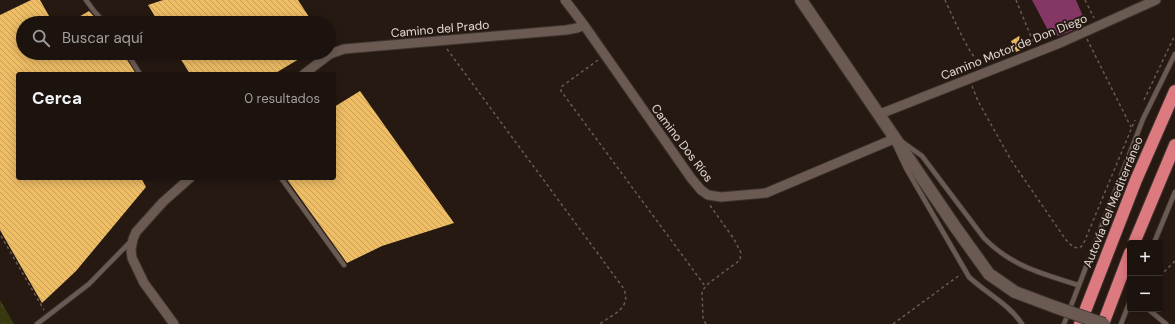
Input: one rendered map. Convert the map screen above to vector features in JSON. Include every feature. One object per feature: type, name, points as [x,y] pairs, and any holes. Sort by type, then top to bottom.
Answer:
[{"type":"highway","name":"Autovía del Mediterráneo","points":[[1080,324],[1136,180],[1175,91]]},
{"type":"highway","points":[[1135,240],[1175,145]]},
{"type":"highway","points":[[1104,324],[1127,261]]},
{"type":"main road","points":[[801,0],[989,274],[1015,292],[1104,324]]},
{"type":"street","name":"Camino Dos Ríos","points":[[565,0],[691,178],[701,190],[708,195],[721,197],[766,192],[896,138]]},
{"type":"street","name":"Camino Motor de Don Diego","points":[[880,114],[1038,52],[1156,0]]},
{"type":"street","name":"Camino del Prado","points":[[336,52],[344,49],[566,30],[584,25]]},
{"type":"street","name":"Camino del Prado","points":[[307,72],[322,60]]},
{"type":"street","points":[[174,324],[150,293],[137,270],[132,258],[131,250],[136,232],[163,202],[188,180]]},
{"type":"lane","points":[[86,0],[99,16]]},
{"type":"lane","points":[[1064,324],[1143,120],[1175,54]]},
{"type":"lane","points":[[131,60],[139,72]]},
{"type":"lane","points":[[896,138],[922,156],[993,248],[1027,268],[1078,285]]},
{"type":"lane","points":[[896,138],[897,151],[969,276],[978,286],[1010,309],[1022,324]]},
{"type":"lane","points":[[282,180],[344,265]]},
{"type":"lane","points":[[1155,240],[1175,192]]},
{"type":"lane","points":[[37,324],[89,284],[133,239]]},
{"type":"lane","points":[[1121,324],[1127,309]]},
{"type":"lane","points":[[1152,312],[1166,324]]},
{"type":"path","points":[[945,0],[970,50],[980,64],[986,66]]},
{"type":"path","points":[[1016,0],[1038,52]]},
{"type":"path","points":[[1084,32],[1132,128]]},
{"type":"path","points":[[1142,106],[1175,35]]},
{"type":"path","points":[[441,41],[624,289],[626,303],[623,308],[600,324]]},
{"type":"path","points":[[604,55],[561,87],[561,91],[705,286]]},
{"type":"path","points":[[970,79],[978,101],[1011,160],[1066,240],[1073,246],[1079,248],[1083,245],[1135,120]]},
{"type":"path","points":[[701,190],[716,216],[734,239],[741,254],[740,260],[705,286],[702,291],[703,319],[706,324]]},
{"type":"path","points":[[1,236],[48,317]]},
{"type":"path","points":[[1163,273],[1175,262]]},
{"type":"path","points":[[893,324],[966,271]]},
{"type":"green space","points":[[0,300],[14,324],[0,324]]},
{"type":"shaded area","points":[[1032,0],[1076,0],[1085,21],[1079,27],[1070,32],[1051,36]]},
{"type":"building","points":[[31,0],[40,0],[49,16],[16,16],[16,60],[127,60],[135,72],[16,72],[16,180],[142,180],[146,187],[76,271],[42,303],[0,230],[0,15]]},
{"type":"building","points":[[163,0],[298,0],[308,16],[155,16],[148,5]]},
{"type":"building","points":[[89,11],[94,16],[80,16]]},
{"type":"building","points":[[1019,36],[1025,48],[1016,52],[1011,41]]},
{"type":"building","points":[[181,60],[297,60],[277,72],[189,72]]},
{"type":"building","points":[[360,91],[454,223],[382,246],[347,263],[287,180],[336,180],[336,106]]}]
